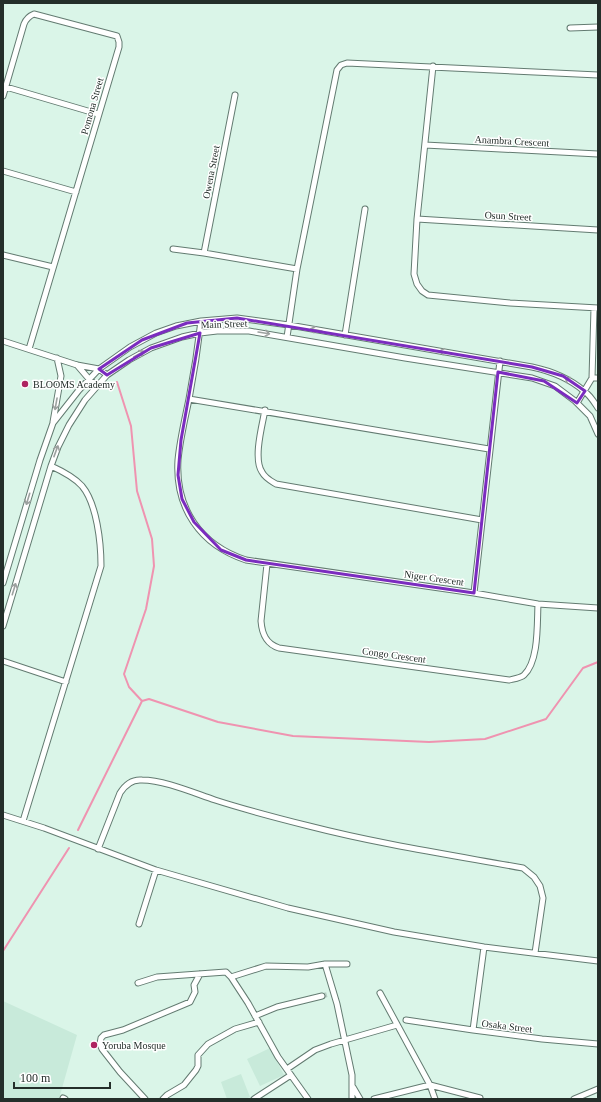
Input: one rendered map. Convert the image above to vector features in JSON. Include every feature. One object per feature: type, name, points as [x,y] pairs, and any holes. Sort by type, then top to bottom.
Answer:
[{"type":"street","name":"Pomona Street","points":[[3,96],[24,24],[26,20],[34,14],[117,36],[119,47],[98,114],[88,155],[28,349]]},
{"type":"street","points":[[570,28],[598,27]]},
{"type":"street","points":[[287,337],[298,269],[337,70],[341,65],[347,63],[598,74]]},
{"type":"street","points":[[432,66],[417,219],[414,274],[417,284],[422,291],[428,295],[510,303],[596,308],[592,378],[578,403]]},
{"type":"street","points":[[6,87],[98,114]]},
{"type":"street","name":"Owena Street","points":[[204,253],[235,95]]},
{"type":"street","name":"Anambra Crescent","points":[[424,145],[598,154]]},
{"type":"street","points":[[3,171],[76,192]]},
{"type":"street","points":[[345,335],[365,209]]},
{"type":"street","name":"Osun Street","points":[[417,219],[598,230]]},
{"type":"street","points":[[172,249],[298,269]]},
{"type":"street","points":[[3,255],[53,268]]},
{"type":"street","name":"Main Street","points":[[3,583],[40,460],[53,423],[99,369],[142,340],[167,329],[201,320],[237,318],[290,325],[500,361],[548,370],[562,376],[585,391],[598,408]]},
{"type":"street","name":"Niger Crescent","points":[[201,320],[189,399],[180,440],[178,460],[180,488],[187,510],[201,532],[210,542],[221,550],[246,560],[267,564],[474,593],[538,604],[598,608]]},
{"type":"street","name":"Main Street","points":[[3,626],[51,466],[58,447],[69,425],[85,400],[107,375],[151,348],[182,337],[217,331],[242,331],[287,337],[405,358],[532,378],[555,386],[578,403],[590,416],[598,434]]},
{"type":"street","points":[[3,342],[77,365],[99,369],[107,375]]},
{"type":"street","points":[[53,423],[61,376],[57,358]]},
{"type":"street","points":[[474,593],[500,361]]},
{"type":"street","points":[[77,365],[97,386]]},
{"type":"street","points":[[592,378],[598,378]]},
{"type":"street","points":[[189,399],[265,410],[489,449]]},
{"type":"street","points":[[265,410],[257,460],[261,472],[276,484],[482,520]]},
{"type":"street","points":[[23,821],[101,566],[95,514],[88,495],[76,481],[51,466]]},
{"type":"street","name":"Congo Crescent","points":[[267,564],[261,629],[267,641],[273,646],[279,648],[509,680],[523,676],[531,666],[534,655],[538,604]]},
{"type":"street","points":[[3,661],[66,682]]},
{"type":"street","points":[[98,848],[120,793],[129,783],[144,780],[159,782],[236,807],[346,835],[523,868],[534,877],[540,886],[543,898],[535,953]]},
{"type":"street","points":[[3,815],[79,841],[156,870],[288,908],[394,932],[484,947],[598,961]]},
{"type":"street","points":[[140,924],[156,870]]},
{"type":"street","name":"Osaka Street","points":[[484,947],[473,1030],[542,1039],[598,1044]]},
{"type":"street","points":[[325,964],[331,993],[337,1004],[352,1075],[352,1099]]},
{"type":"street","points":[[231,976],[266,966],[308,967],[325,964],[347,964]]},
{"type":"street","points":[[138,983],[157,977],[226,972],[231,976],[278,1057],[308,1099]]},
{"type":"street","points":[[145,1099],[120,1072],[102,1049],[100,1044],[101,1038],[104,1035],[123,1030],[190,1002],[195,992],[194,985],[200,974]]},
{"type":"street","points":[[380,992],[430,1085],[434,1099]]},
{"type":"street","points":[[255,1016],[277,1007],[322,996]]},
{"type":"street","points":[[406,1020],[473,1030]]},
{"type":"street","points":[[163,1099],[184,1085],[198,1066],[198,1055],[208,1044],[235,1029],[259,1022]]},
{"type":"street","points":[[287,1069],[315,1050],[397,1025]]},
{"type":"street","points":[[254,1099],[291,1075]]},
{"type":"street","points":[[374,1099],[430,1085],[480,1098]]},
{"type":"street","points":[[352,1086],[360,1099]]},
{"type":"street","points":[[574,1099],[598,1089]]},
{"type":"highlighted area","points":[[237,318],[532,367],[563,376],[585,391],[577,403],[544,381],[498,372],[474,593],[246,560],[221,550],[194,522],[182,499],[178,475],[181,440],[200,333],[151,348],[107,375],[99,369],[142,340],[187,323]]},
{"type":"shaded area","points":[[3,1001],[77,1035],[59,1099],[3,1099]]},
{"type":"shaded area","points":[[270,1048],[284,1075],[260,1086],[247,1059]]},
{"type":"shaded area","points":[[241,1074],[250,1097],[245,1099],[227,1099],[221,1082]]},
{"type":"waterway","points":[[117,382],[131,426],[137,491],[152,539],[154,566],[146,609],[124,674],[129,687],[142,701]]},
{"type":"waterway","points":[[78,830],[142,701],[149,699],[218,722],[293,736],[429,742],[485,739],[546,719],[583,668],[598,662]]},
{"type":"waterway","points":[[3,951],[69,848]]},
{"type":"tunnel","points":[[322,996],[329,994]]},
{"type":"place","name":"BLOOMS Academy","points":[[25,384]]},
{"type":"place","name":"Yoruba Mosque","points":[[94,1045]]}]
